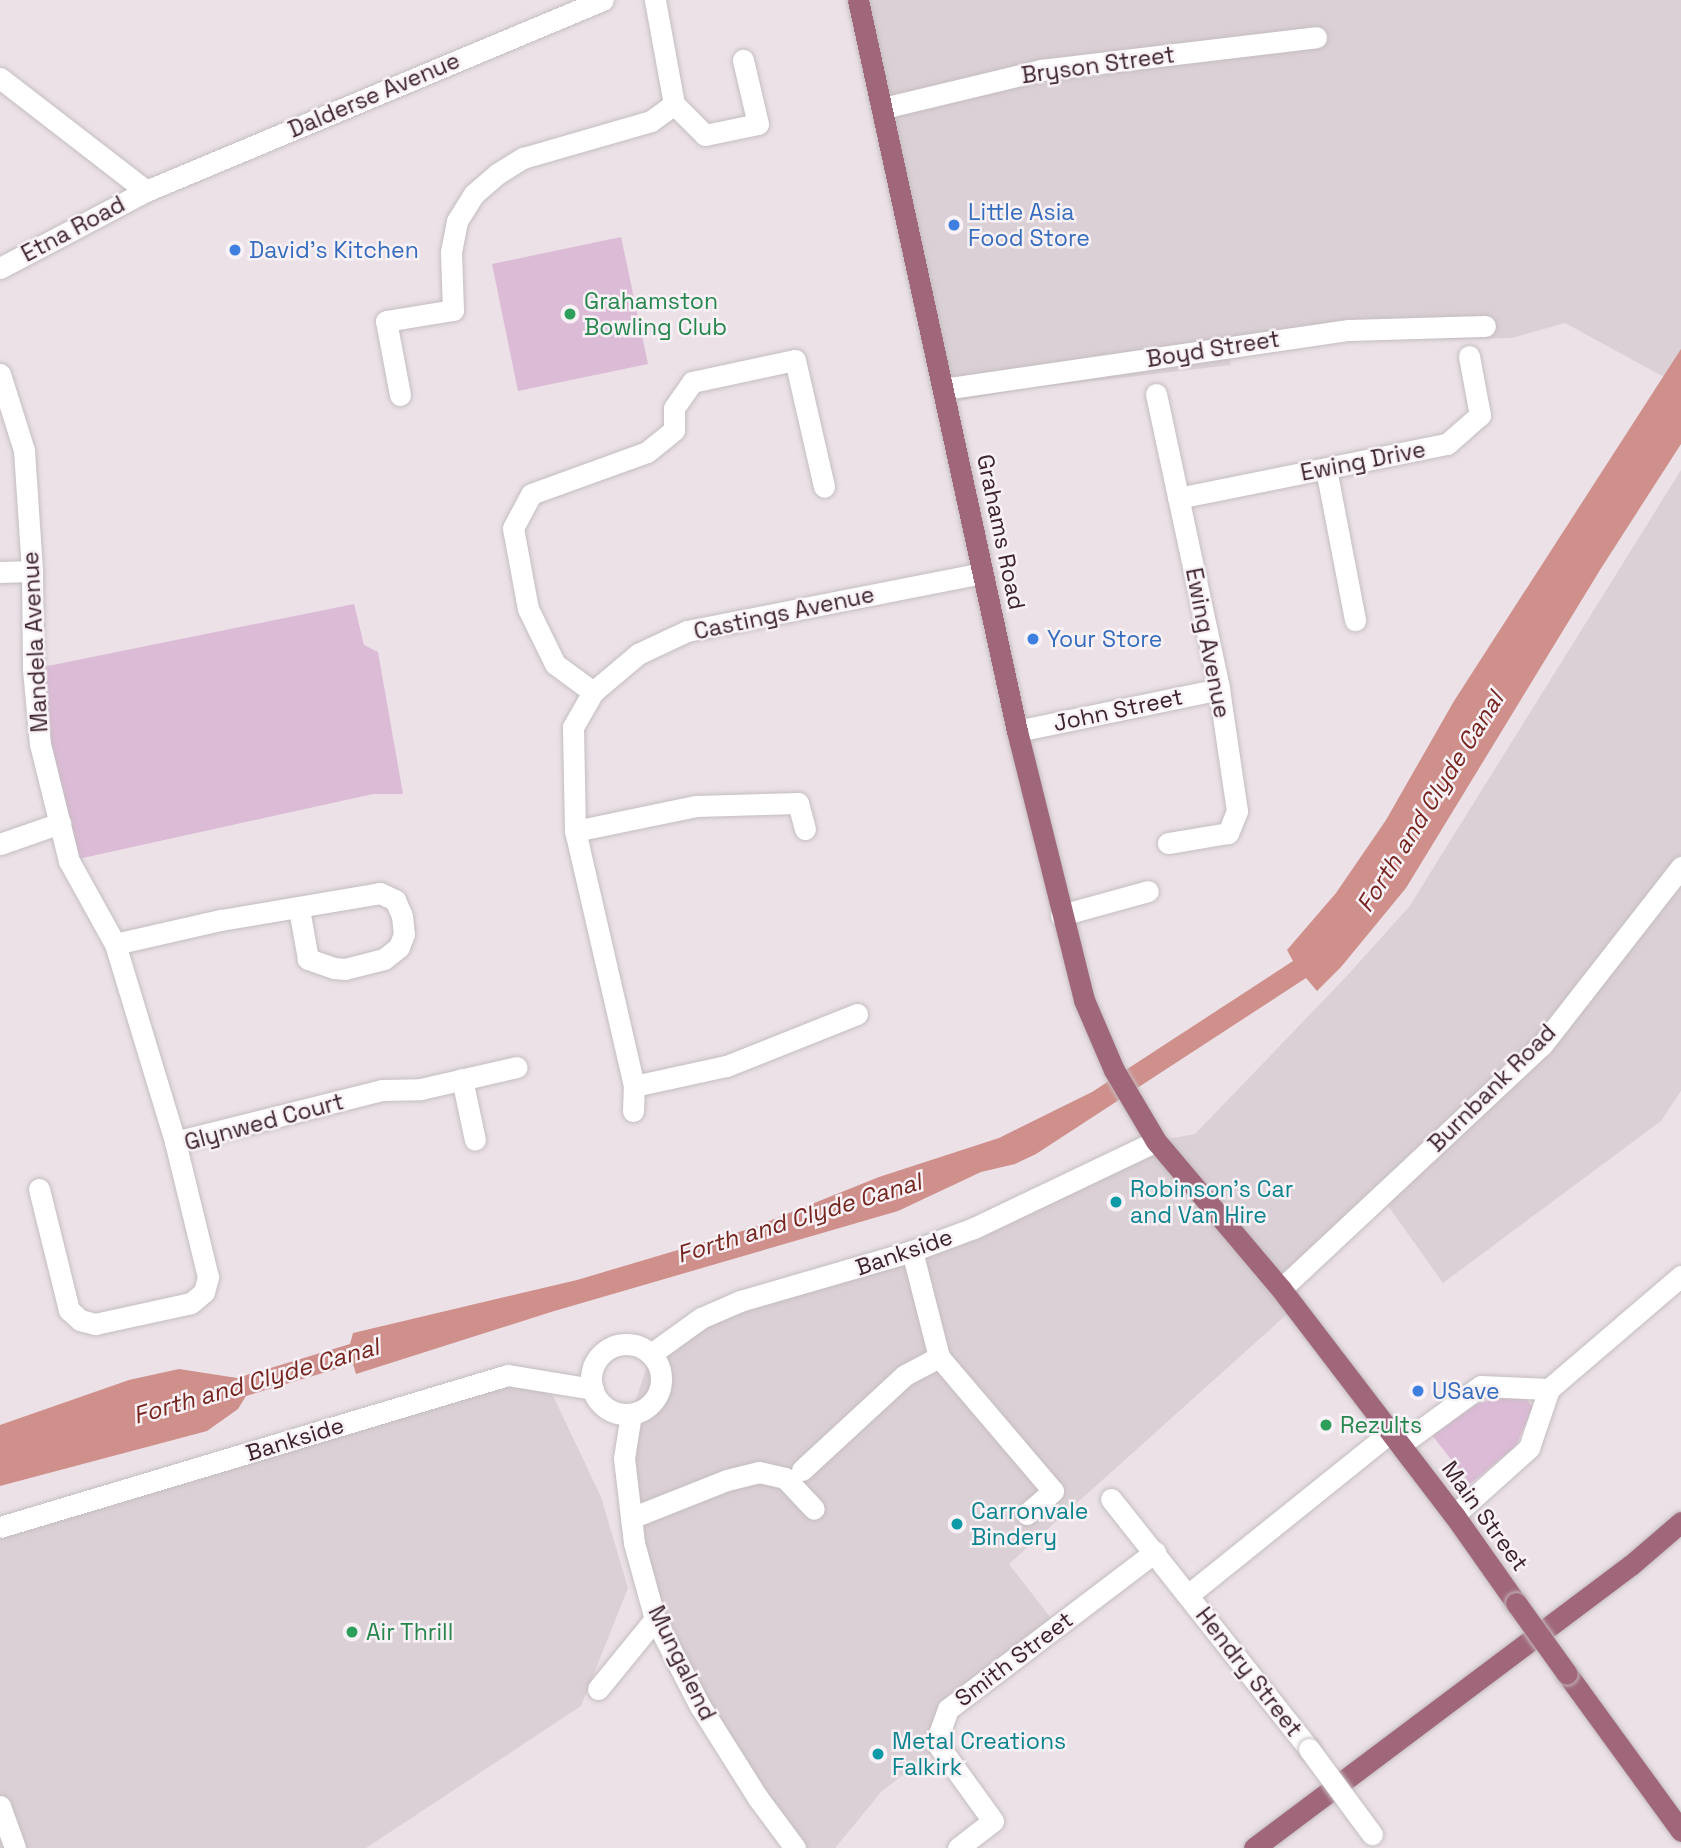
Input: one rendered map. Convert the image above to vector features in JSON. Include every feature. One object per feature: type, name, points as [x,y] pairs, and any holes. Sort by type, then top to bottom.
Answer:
[{"type":"main road","name":"Grahams Road","points":[[858,0],[1017,731],[1061,915],[1084,1000],[1114,1070]]},
{"type":"main road","name":"Main Street","points":[[1114,1070],[1156,1141],[1281,1289],[1396,1438],[1681,1830]]},
{"type":"main road","points":[[1254,1848],[1631,1565],[1681,1522]]},
{"type":"street","name":"Dalderse Avenue","points":[[146,191],[603,0]]},
{"type":"street","points":[[655,0],[674,104],[705,135],[758,124],[743,60]]},
{"type":"street","name":"Bryson Street","points":[[883,108],[1041,70],[1316,37]]},
{"type":"street","points":[[0,78],[146,191]]},
{"type":"street","points":[[400,395],[386,321],[453,310],[451,252],[457,221],[474,194],[496,174],[523,158],[651,121],[674,104]]},
{"type":"street","name":"Etna Road","points":[[0,268],[146,191]]},
{"type":"street","name":"Boyd Street","points":[[943,389],[1349,330],[1485,326]]},
{"type":"street","name":"Ewing Drive","points":[[1178,498],[1447,444],[1480,415],[1469,356]]},
{"type":"street","points":[[593,692],[555,664],[528,610],[513,528],[531,495],[647,452],[674,430],[674,408],[692,382],[795,360],[824,487]]},
{"type":"street","name":"Mandela Avenue","points":[[0,374],[24,450],[32,571],[33,669],[40,744],[69,861],[115,944],[175,1142]]},
{"type":"street","name":"Ewing Avenue","points":[[1156,394],[1219,689],[1237,811],[1228,833],[1168,843]]},
{"type":"street","points":[[1326,469],[1354,620]]},
{"type":"street","points":[[0,572],[32,571]]},
{"type":"street","name":"Castings Avenue","points":[[633,1111],[634,1086],[575,831],[573,727],[593,692],[638,654],[687,632],[982,573]]},
{"type":"street","name":"John Street","points":[[1017,731],[1219,689]]},
{"type":"street","points":[[575,831],[696,806],[798,803],[805,829]]},
{"type":"street","points":[[0,844],[60,823]]},
{"type":"street","name":"Burnbank Road","points":[[1281,1289],[1542,1045],[1681,867]]},
{"type":"street","points":[[1061,915],[1148,891]]},
{"type":"street","points":[[115,944],[221,920],[299,909],[364,893],[380,893],[395,900],[402,916],[404,934],[399,947],[384,959],[345,969],[334,968],[308,959],[299,909]]},
{"type":"street","points":[[634,1086],[726,1066],[857,1014]]},
{"type":"street","name":"Glynwed Court","points":[[39,1189],[69,1310],[80,1320],[95,1324],[191,1303],[204,1292],[208,1277],[175,1142],[382,1090],[421,1088],[517,1067]]},
{"type":"street","points":[[462,1079],[475,1140]]},
{"type":"street","name":"Bankside","points":[[651,1354],[701,1318],[740,1301],[912,1251],[974,1228],[1156,1141]]},
{"type":"street","points":[[912,1251],[939,1357],[1053,1491],[1027,1514]]},
{"type":"street","points":[[1454,1515],[1529,1448],[1549,1389],[1681,1276]]},
{"type":"street","points":[[628,1344],[651,1354],[662,1375],[661,1387],[647,1407],[631,1414],[608,1409],[593,1389],[594,1365],[606,1351],[628,1344]]},
{"type":"street","points":[[802,1470],[905,1375],[939,1357]]},
{"type":"street","name":"Bankside","points":[[0,1527],[509,1375],[593,1389]]},
{"type":"street","points":[[1188,1595],[1396,1438],[1481,1386],[1549,1389]]},
{"type":"street","name":"Mungalend","points":[[631,1414],[624,1458],[631,1518],[634,1543],[655,1619],[700,1706],[758,1798],[795,1848]]},
{"type":"street","points":[[631,1518],[727,1480],[759,1472],[785,1478],[814,1509]]},
{"type":"street","name":"Hendry Street","points":[[1111,1499],[1309,1749],[1377,1841]]},
{"type":"street","name":"Smith Street","points":[[958,1848],[993,1821],[936,1742],[948,1709],[1155,1552]]},
{"type":"street","points":[[598,1689],[655,1619]]},
{"type":"street","points":[[0,1806],[15,1848]]},
{"type":"shaded area","points":[[858,0],[1681,0],[1681,350],[1664,377],[1565,323],[1512,338],[1350,341],[1229,356],[1231,365],[1025,389],[947,403]]},
{"type":"shaded area","name":"Grahamston Bowling Club","points":[[621,237],[648,364],[518,391],[492,264]]},
{"type":"shaded area","points":[[1681,470],[1681,1091],[1661,1121],[1443,1283],[1381,1196],[1282,1288],[1295,1307],[1009,1564],[1057,1626],[948,1709],[939,1747],[882,1791],[835,1848],[795,1848],[700,1706],[634,1543],[631,1414],[651,1354],[701,1318],[838,1275],[1156,1141],[1195,1134],[1409,907]]},
{"type":"shaded area","points":[[354,604],[364,645],[378,652],[403,794],[373,794],[69,861],[33,669]]},
{"type":"shaded area","points":[[508,1375],[546,1381],[601,1497],[628,1588],[581,1706],[366,1848],[0,1848],[0,1523]]},
{"type":"shaded area","points":[[1524,1397],[1533,1407],[1516,1446],[1470,1484],[1432,1435],[1476,1404],[1499,1398]]},
{"type":"water","name":"Forth and Clyde Canal","points":[[1681,349],[1681,444],[1600,570],[1406,888],[1341,967],[1317,991],[1306,978],[1036,1154],[1015,1164],[981,1172],[898,1211],[551,1312],[356,1374],[353,1364],[246,1396],[238,1409],[207,1431],[0,1486],[0,1425],[129,1380],[179,1369],[237,1378],[350,1344],[353,1333],[577,1280],[752,1228],[879,1177],[999,1138],[1092,1092],[1293,961],[1287,950],[1336,893],[1386,820],[1454,701]]},
{"type":"place","name":"Little Asia Food Store","points":[[954,225]]},
{"type":"place","name":"David's Kitchen","points":[[235,250]]},
{"type":"place","name":"Grahamston Bowling Club","points":[[570,314]]},
{"type":"place","name":"Your Store","points":[[1033,639]]},
{"type":"place","name":"Robinson's Car and Van Hire","points":[[1116,1202]]},
{"type":"place","name":"USave","points":[[1418,1391]]},
{"type":"place","name":"Rezults","points":[[1326,1425]]},
{"type":"place","name":"Carronvale Bindery","points":[[957,1524]]},
{"type":"place","name":"Air Thrill","points":[[352,1632]]},
{"type":"place","name":"Metal Creations Falkirk","points":[[878,1754]]}]
